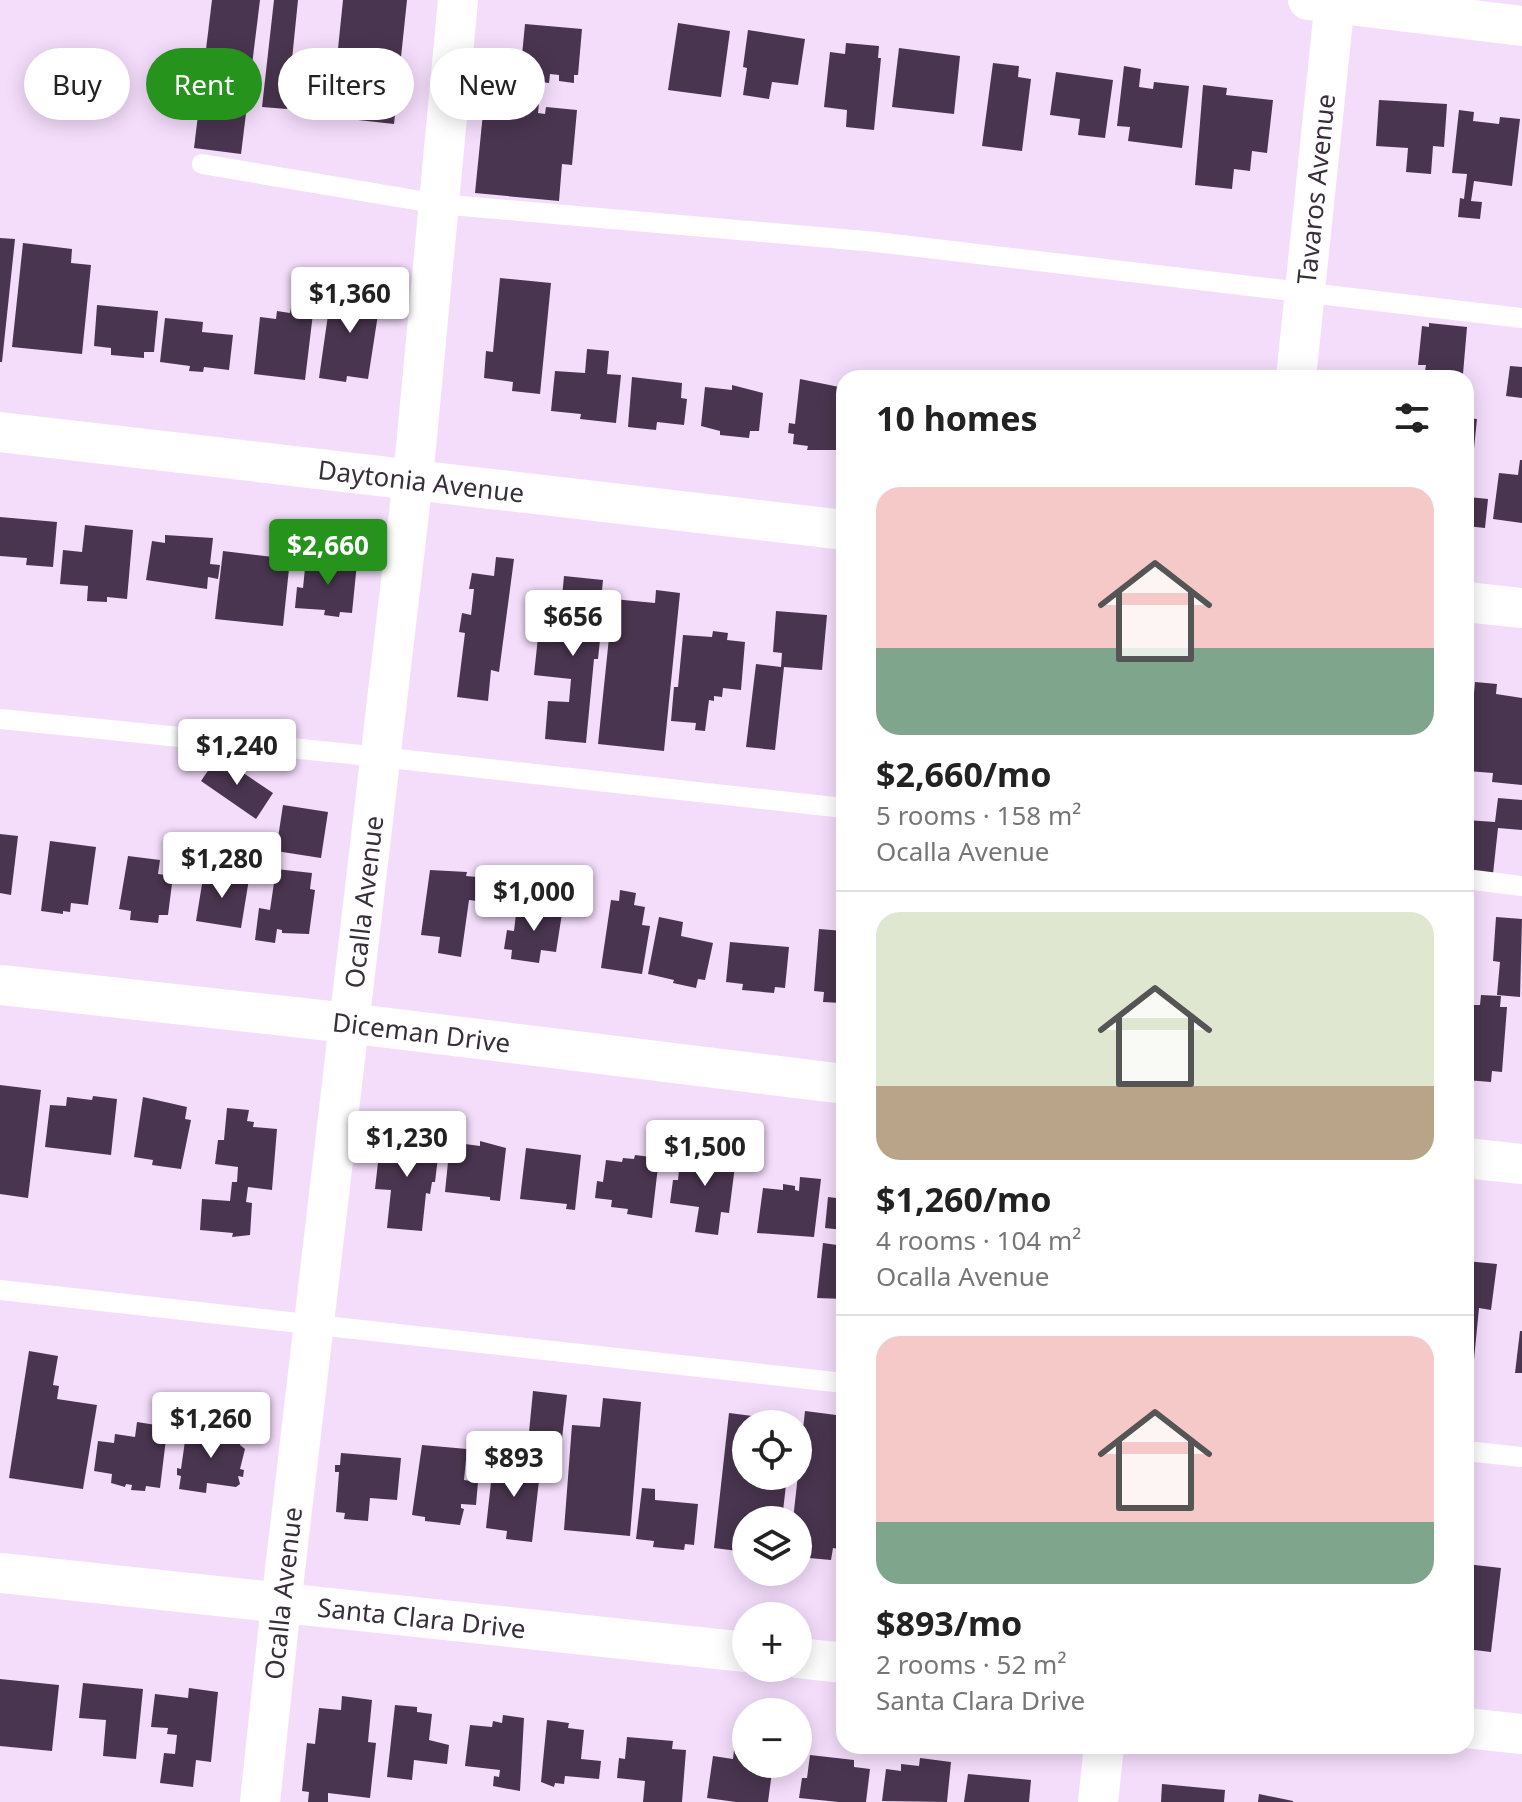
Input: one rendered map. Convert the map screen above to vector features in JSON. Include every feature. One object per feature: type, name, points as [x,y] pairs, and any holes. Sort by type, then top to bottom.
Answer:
[{"type":"street","name":"Ocalla Avenue","points":[[260,1802],[413,479],[458,0]]},
{"type":"street","points":[[1326,1],[1522,26]]},
{"type":"street","name":"Tavaros Avenue","points":[[1297,370],[1306,293],[1326,1]]},
{"type":"street","name":"Daytonia Avenue","points":[[0,432],[836,529]]},
{"type":"street","points":[[1474,603],[1522,608]]},
{"type":"street","name":"Diceman Drive","points":[[0,985],[348,1023],[836,1083]]},
{"type":"street","points":[[1474,1159],[1522,1164]]},
{"type":"street","name":"Santa Clara Drive","points":[[0,1573],[732,1651]]},
{"type":"street","points":[[812,1660],[836,1662]]},
{"type":"street","points":[[1474,1729],[1522,1734]]},
{"type":"street","points":[[1098,1802],[1103,1754]]},
{"type":"lane","points":[[202,164],[439,204],[876,242],[1522,318]]},
{"type":"lane","points":[[0,719],[836,807]]},
{"type":"lane","points":[[1474,880],[1522,886]]},
{"type":"lane","points":[[0,1290],[836,1382]]},
{"type":"lane","points":[[1474,1452],[1522,1457]]},
{"type":"building","points":[[212,0],[260,0],[254,48],[206,48]]},
{"type":"building","points":[[274,0],[298,0],[293,48],[278,48],[278,108],[262,107]]},
{"type":"building","points":[[343,0],[407,0],[402,48],[338,48]]},
{"type":"building","points":[[678,23],[730,31],[721,97],[668,90]]},
{"type":"building","points":[[525,24],[582,29],[578,75],[574,75],[574,83],[559,81],[559,75],[550,74],[549,83],[545,82],[545,48],[523,48]]},
{"type":"building","points":[[748,30],[805,39],[798,85],[772,82],[769,99],[743,95]]},
{"type":"building","points":[[846,43],[879,46],[878,58],[881,58],[874,130],[846,127],[847,110],[824,107],[830,52],[845,54]]},
{"type":"building","points":[[899,48],[960,56],[954,114],[892,107]]},
{"type":"building","points":[[993,63],[1019,66],[1018,77],[1031,79],[1022,151],[982,146]]},
{"type":"building","points":[[1124,66],[1141,69],[1139,87],[1153,89],[1154,82],[1189,86],[1182,148],[1128,141],[1130,127],[1117,126]]},
{"type":"building","points":[[1056,72],[1113,80],[1105,138],[1078,135],[1080,119],[1050,115]]},
{"type":"building","points":[[1203,85],[1227,88],[1226,95],[1273,100],[1267,153],[1252,151],[1250,171],[1234,169],[1232,189],[1195,185]]},
{"type":"building","points":[[1379,100],[1447,104],[1444,147],[1433,146],[1431,174],[1406,172],[1408,148],[1376,146]]},
{"type":"building","points":[[546,107],[577,110],[572,165],[562,164],[559,201],[475,193],[482,120],[545,120]]},
{"type":"building","points":[[1459,110],[1474,112],[1473,121],[1499,124],[1500,117],[1520,119],[1512,186],[1474,181],[1471,201],[1482,202],[1480,219],[1458,217],[1467,174],[1452,173]]},
{"type":"building","points":[[197,120],[245,120],[241,154],[194,148]]},
{"type":"building","points":[[358,120],[394,120],[394,124]]},
{"type":"building","points":[[0,238],[15,239],[2,362],[0,362]]},
{"type":"building","points":[[23,243],[72,249],[71,263],[91,265],[82,354],[12,347]]},
{"type":"building","points":[[500,278],[551,283],[540,394],[512,391],[513,382],[484,378],[486,351],[493,352]]},
{"type":"building","points":[[332,287],[381,295],[368,379],[347,376],[346,382],[319,378]]},
{"type":"building","points":[[292,302],[314,305],[305,380],[254,374],[260,317],[276,319],[277,311],[290,313]]},
{"type":"building","points":[[97,305],[158,311],[154,352],[144,352],[144,358],[111,355],[111,348],[94,346]]},
{"type":"building","points":[[165,318],[203,322],[202,332],[233,335],[229,370],[204,367],[203,372],[189,371],[190,366],[160,362]]},
{"type":"building","points":[[1429,323],[1467,327],[1463,370],[1425,370],[1426,365],[1418,365],[1422,326],[1429,327]]},
{"type":"building","points":[[587,349],[609,351],[607,374],[621,375],[616,423],[580,419],[581,414],[551,411],[555,371],[585,373]]},
{"type":"building","points":[[1510,366],[1522,367],[1522,398],[1506,396]]},
{"type":"building","points":[[632,377],[682,383],[681,398],[687,399],[684,425],[657,422],[656,430],[628,427]]},
{"type":"building","points":[[800,379],[836,386],[836,450],[807,450],[808,446],[793,444],[794,434],[788,433],[789,423],[795,424]]},
{"type":"building","points":[[732,385],[763,393],[759,431],[750,431],[749,438],[720,435],[720,431],[701,426],[705,387],[732,390]]},
{"type":"building","points":[[1474,419],[1477,419],[1474,448]]},
{"type":"building","points":[[1520,460],[1522,523],[1493,519],[1499,473],[1518,475]]},
{"type":"building","points":[[1474,498],[1488,499],[1485,528],[1474,527]]},
{"type":"building","points":[[0,517],[57,522],[53,567],[26,565],[27,558],[0,556]]},
{"type":"building","points":[[85,525],[133,530],[127,599],[107,597],[107,602],[87,601],[88,586],[60,584],[63,550],[82,552]]},
{"type":"building","points":[[165,535],[213,538],[210,564],[220,565],[218,579],[208,577],[207,589],[146,580],[152,541],[165,543]]},
{"type":"building","points":[[223,551],[290,559],[283,626],[215,619]]},
{"type":"building","points":[[496,557],[514,559],[499,672],[491,670],[488,701],[457,697],[465,633],[459,632],[462,613],[471,615],[474,589],[469,589],[472,573],[494,576]]},
{"type":"building","points":[[306,558],[357,563],[352,613],[340,612],[339,617],[324,615],[325,610],[295,608],[297,587],[303,588]]},
{"type":"building","points":[[564,576],[603,580],[598,659],[594,659],[586,743],[545,739],[548,701],[569,702],[571,679],[534,675],[538,637],[558,639]]},
{"type":"building","points":[[656,590],[680,593],[664,751],[598,744],[613,599],[655,603]]},
{"type":"building","points":[[776,611],[827,615],[822,670],[784,667],[775,750],[746,747],[756,664],[781,667],[782,653],[773,652]]},
{"type":"building","points":[[713,631],[728,633],[727,640],[745,642],[741,690],[723,688],[722,697],[714,696],[714,701],[709,700],[705,731],[695,730],[696,723],[671,721],[683,635],[712,637]]},
{"type":"building","points":[[1475,682],[1497,684],[1496,694],[1522,698],[1522,785],[1492,782],[1493,773],[1474,772]]},
{"type":"building","points":[[218,756],[273,793],[256,819],[201,781]]},
{"type":"building","points":[[1498,798],[1522,800],[1522,830],[1498,828],[1493,874],[1474,873],[1474,821],[1495,822]]},
{"type":"building","points":[[283,805],[328,812],[321,858],[276,851]]},
{"type":"building","points":[[0,834],[18,836],[11,895],[0,893]]},
{"type":"building","points":[[50,841],[96,847],[88,905],[71,903],[70,912],[63,911],[63,914],[41,911]]},
{"type":"building","points":[[128,856],[160,860],[158,874],[173,876],[168,915],[159,915],[158,923],[130,920],[131,911],[119,909]]},
{"type":"building","points":[[276,869],[312,873],[310,889],[315,890],[309,934],[282,933],[277,929],[275,943],[255,940],[259,908],[270,910]]},
{"type":"building","points":[[430,870],[467,872],[466,876],[488,878],[485,902],[469,900],[461,957],[438,953],[440,937],[421,935]]},
{"type":"building","points":[[204,872],[249,879],[241,928],[196,921]]},
{"type":"building","points":[[620,890],[636,893],[634,905],[645,907],[642,925],[650,926],[642,974],[601,968],[611,900],[619,901]]},
{"type":"building","points":[[539,904],[563,907],[556,952],[541,950],[539,963],[511,959],[512,950],[504,949],[507,930],[514,931],[517,905],[528,907],[528,913],[537,915]]},
{"type":"building","points":[[659,917],[683,922],[681,936],[713,943],[705,980],[698,979],[696,988],[648,974]]},
{"type":"building","points":[[1496,917],[1522,919],[1520,997],[1497,995],[1500,962],[1493,961]]},
{"type":"building","points":[[819,929],[836,930],[836,1003],[823,1002],[824,992],[814,991]]},
{"type":"building","points":[[730,942],[789,947],[785,988],[775,987],[774,993],[742,990],[743,984],[726,982]]},
{"type":"building","points":[[1481,995],[1501,996],[1500,1007],[1507,1007],[1502,1072],[1492,1071],[1491,1082],[1474,1081],[1474,1005],[1480,1005]]},
{"type":"building","points":[[0,1085],[41,1090],[28,1198],[0,1194]]},
{"type":"building","points":[[93,1096],[117,1099],[111,1155],[45,1147],[50,1105],[66,1106],[67,1097],[92,1100]]},
{"type":"building","points":[[143,1097],[187,1107],[185,1119],[191,1120],[181,1169],[152,1165],[153,1160],[134,1157]]},
{"type":"building","points":[[227,1108],[249,1110],[247,1121],[254,1122],[253,1127],[277,1129],[272,1190],[248,1187],[246,1202],[252,1203],[250,1235],[232,1237],[233,1233],[200,1230],[202,1199],[230,1201],[232,1182],[237,1182],[238,1167],[215,1164],[218,1140],[224,1140]]},
{"type":"building","points":[[381,1136],[437,1141],[435,1182],[432,1182],[430,1194],[426,1193],[422,1231],[387,1228],[391,1190],[375,1189]]},
{"type":"building","points":[[480,1141],[506,1148],[500,1201],[445,1192],[450,1142],[480,1146]]},
{"type":"building","points":[[526,1148],[581,1155],[575,1210],[566,1209],[567,1204],[520,1199]]},
{"type":"building","points":[[681,1151],[736,1158],[729,1213],[721,1212],[718,1235],[695,1232],[699,1207],[670,1203],[673,1180],[678,1180]]},
{"type":"building","points":[[635,1155],[659,1158],[652,1218],[627,1214],[628,1209],[611,1207],[612,1200],[595,1198],[597,1181],[603,1182],[606,1160],[622,1162],[623,1158],[634,1159]]},
{"type":"building","points":[[800,1177],[821,1179],[814,1237],[757,1233],[763,1188],[783,1190],[783,1184],[795,1186],[795,1190],[799,1191]]},
{"type":"building","points":[[828,1197],[836,1198],[836,1229],[825,1228]]},
{"type":"building","points":[[823,1243],[836,1245],[836,1299],[817,1298]]},
{"type":"building","points":[[1474,1262],[1497,1264],[1491,1310],[1479,1308],[1474,1360]]},
{"type":"building","points":[[1520,1331],[1522,1373],[1515,1373]]},
{"type":"building","points":[[29,1351],[58,1356],[53,1385],[59,1386],[57,1399],[97,1405],[83,1489],[9,1478]]},
{"type":"building","points":[[533,1391],[567,1395],[560,1456],[527,1453]]},
{"type":"building","points":[[603,1398],[641,1402],[630,1536],[564,1530],[572,1425],[600,1427]]},
{"type":"building","points":[[812,1412],[836,1415],[836,1549],[833,1548],[831,1560],[812,1558],[812,1506],[795,1506],[796,1490],[812,1490]]},
{"type":"building","points":[[729,1413],[732,1413],[732,1490],[785,1490],[784,1506],[732,1506],[732,1550],[714,1548]]},
{"type":"building","points":[[137,1422],[156,1425],[154,1437],[166,1439],[160,1488],[146,1486],[145,1491],[131,1490],[132,1485],[126,1484],[125,1487],[111,1483],[112,1474],[94,1471],[98,1441],[114,1443],[115,1434],[135,1437]]},
{"type":"building","points":[[192,1426],[235,1432],[234,1436],[241,1437],[240,1445],[245,1449],[240,1469],[244,1470],[243,1477],[238,1476],[240,1484],[236,1487],[207,1483],[206,1493],[179,1489],[181,1476],[177,1475],[177,1468],[181,1469],[185,1441],[190,1441]]},
{"type":"building","points":[[422,1445],[467,1449],[464,1480],[478,1482],[476,1505],[461,1504],[464,1509],[460,1525],[425,1521],[425,1517],[412,1515]]},
{"type":"building","points":[[341,1453],[401,1458],[397,1500],[370,1498],[368,1521],[344,1519],[345,1513],[336,1512],[339,1472],[335,1472],[335,1465],[340,1465]]},
{"type":"building","points":[[521,1455],[528,1456],[528,1461],[541,1463],[532,1542],[506,1539],[507,1531],[486,1528],[493,1464],[508,1466],[509,1459],[520,1460]]},
{"type":"building","points":[[642,1488],[655,1489],[655,1500],[698,1504],[694,1545],[685,1544],[684,1550],[653,1547],[654,1541],[636,1539]]},
{"type":"building","points":[[1474,1565],[1501,1568],[1491,1652],[1474,1650]]},
{"type":"building","points":[[0,1679],[59,1685],[52,1751],[0,1746]]},
{"type":"building","points":[[83,1683],[143,1689],[136,1759],[103,1756],[106,1720],[79,1718]]},
{"type":"building","points":[[189,1688],[218,1692],[211,1762],[196,1760],[193,1787],[160,1783],[164,1753],[175,1754],[177,1735],[167,1734],[168,1728],[151,1727],[155,1694],[188,1698]]},
{"type":"building","points":[[342,1696],[372,1700],[368,1742],[376,1743],[370,1798],[328,1793],[328,1802],[308,1802],[309,1792],[302,1791],[307,1743],[315,1744],[319,1708],[341,1710]]},
{"type":"building","points":[[395,1705],[417,1707],[417,1712],[432,1714],[429,1740],[449,1745],[447,1764],[414,1760],[412,1780],[387,1777]]},
{"type":"building","points":[[503,1715],[524,1718],[520,1791],[493,1786],[494,1776],[499,1777],[500,1770],[465,1766],[470,1725],[492,1727],[493,1721],[502,1723]]},
{"type":"building","points":[[547,1720],[569,1723],[568,1728],[584,1730],[581,1759],[601,1761],[599,1779],[565,1776],[564,1784],[555,1783],[554,1787],[541,1782]]},
{"type":"building","points":[[627,1737],[673,1741],[672,1749],[686,1750],[682,1802],[643,1802],[645,1781],[617,1778],[619,1758],[625,1759]]},
{"type":"building","points":[[812,1755],[854,1760],[854,1767],[870,1769],[866,1802],[799,1798],[802,1778],[812,1778]]},
{"type":"building","points":[[713,1756],[732,1759],[732,1778],[771,1778],[768,1802],[707,1798]]},
{"type":"building","points":[[920,1758],[951,1762],[947,1802],[882,1801],[886,1769],[901,1771],[901,1764],[919,1766]]},
{"type":"building","points":[[968,1774],[1031,1780],[1029,1802],[964,1802]]},
{"type":"building","points":[[1162,1784],[1225,1790],[1224,1802],[1161,1802]]},
{"type":"building","points":[[1259,1794],[1293,1801],[1293,1802],[1258,1802]]}]
